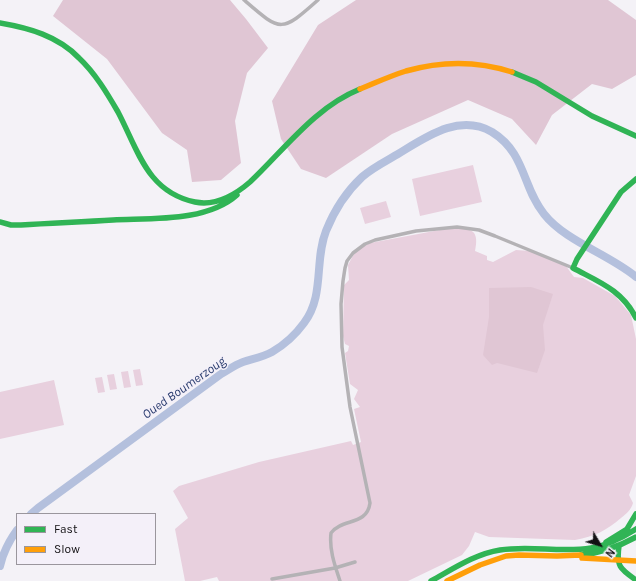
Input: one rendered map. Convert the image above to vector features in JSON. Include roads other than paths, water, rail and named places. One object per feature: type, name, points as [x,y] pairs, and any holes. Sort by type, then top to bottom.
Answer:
[{"type":"main road","points":[[0,24],[20,27],[46,35],[63,44],[90,69],[117,111],[147,170],[157,183],[166,191],[186,201],[200,203],[221,200],[244,188]]},
{"type":"main road","points":[[0,222],[11,225],[22,225],[184,216],[203,212],[226,203],[234,198],[306,126],[332,103],[359,89],[394,75],[438,65],[482,65],[519,74],[536,82],[586,113],[636,136]]},
{"type":"main road","points":[[636,179],[621,192],[577,259],[573,268],[621,296],[630,306],[636,318]]},
{"type":"main road","points":[[599,546],[627,529],[636,514]]},
{"type":"main road","points":[[431,581],[478,556],[495,551],[524,548],[590,548],[616,541],[636,529]]},
{"type":"main road","points":[[566,557],[588,556],[602,553],[620,546],[636,537]]},
{"type":"main road","points":[[620,546],[616,560],[619,567],[636,580]]},
{"type":"main road","points":[[447,581],[478,565],[502,557],[517,555],[636,561]]},
{"type":"street","points":[[244,0],[267,20],[280,25],[297,18],[318,0]]},
{"type":"street","points":[[340,581],[335,568],[331,546],[331,533],[340,526],[366,515],[370,503],[350,407],[342,341],[341,304],[343,281],[345,268],[353,253],[365,244],[375,240],[416,231],[457,227],[479,230],[573,268]]},
{"type":"street","points":[[272,579],[335,568],[355,562]]},
{"type":"waterway","name":"Oued Boumerzoug","points":[[32,513],[221,374],[240,363],[272,352],[290,339],[304,323],[315,301],[322,242],[333,216],[346,195],[356,183],[370,171],[420,141],[443,130],[455,126],[467,125],[480,127],[492,132],[503,140],[518,160],[537,204],[553,224],[575,240],[614,262],[636,277]]},
{"type":"waterway","name":"Oued Boumerzoug","points":[[0,566],[11,538],[16,531]]}]
